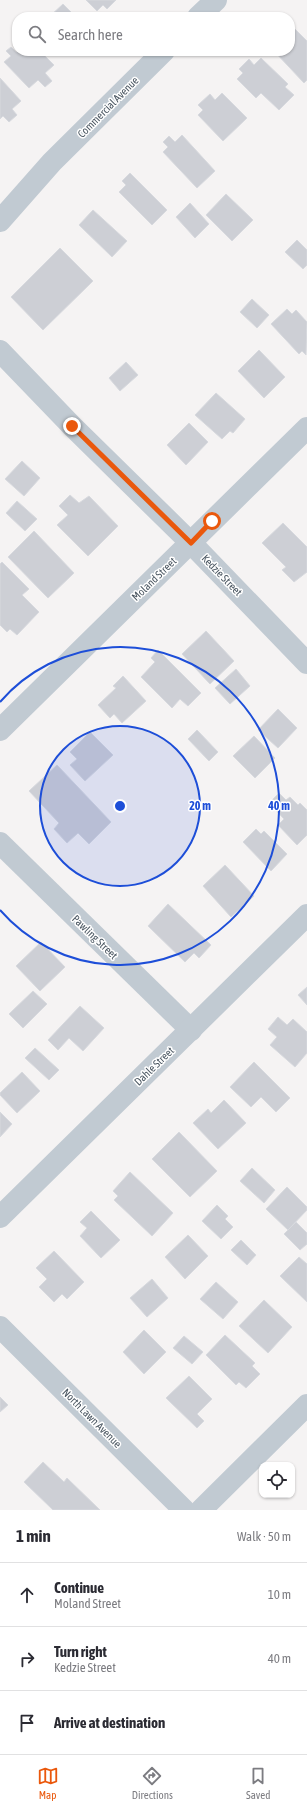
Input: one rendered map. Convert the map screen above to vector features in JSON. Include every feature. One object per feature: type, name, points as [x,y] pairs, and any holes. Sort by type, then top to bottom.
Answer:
[{"type":"street","points":[[203,12],[216,0]]},
{"type":"street","name":"Commercial Avenue","points":[[0,221],[52,162],[159,56]]},
{"type":"street","name":"Commercial Avenue","points":[[0,198],[52,162]]},
{"type":"street","name":"Kedzie Street","points":[[0,351],[72,426],[191,543],[307,663]]},
{"type":"street","name":"Moland Street","points":[[0,730],[307,428]]},
{"type":"street","name":"Pawling Street","points":[[0,843],[191,1030]]},
{"type":"street","name":"Dahle Street","points":[[0,1217],[307,915]]},
{"type":"street","name":"North Lawn Avenue","points":[[0,1327],[184,1510]]},
{"type":"street","points":[[201,1510],[307,1405]]},
{"type":"building","points":[[86,0],[116,0],[107,9],[103,5],[97,11]]},
{"type":"building","points":[[63,4],[71,12],[54,12]]},
{"type":"building","points":[[295,29],[307,41],[307,80],[304,83],[279,56],[295,56]]},
{"type":"building","points":[[11,47],[12,56],[45,56],[54,65],[45,73],[52,81],[45,87],[38,80],[29,88],[4,62],[11,56],[6,51]]},
{"type":"building","points":[[261,58],[288,84],[285,87],[294,95],[279,110],[261,93],[256,98],[237,79],[243,73],[239,69],[249,59],[254,65]]},
{"type":"building","points":[[0,78],[21,101],[12,109],[17,115],[9,122],[3,116],[0,119]]},
{"type":"building","points":[[222,93],[247,118],[223,141],[198,115],[203,110],[198,105],[210,94],[215,100]]},
{"type":"building","points":[[182,135],[215,171],[197,188],[163,152],[168,147],[163,142],[169,136],[175,142]]},
{"type":"building","points":[[130,173],[167,210],[152,225],[119,192],[126,185],[122,181]]},
{"type":"building","points":[[226,194],[253,220],[232,241],[206,215]]},
{"type":"building","points":[[190,203],[209,224],[195,238],[176,217]]},
{"type":"building","points":[[93,210],[127,241],[112,257],[79,225]]},
{"type":"building","points":[[297,240],[307,250],[307,265],[303,269],[285,252]]},
{"type":"building","points":[[60,248],[93,281],[43,330],[11,297]]},
{"type":"building","points":[[252,299],[269,315],[257,328],[240,312]]},
{"type":"building","points":[[287,309],[292,314],[296,310],[307,322],[306,355],[302,351],[299,354],[271,324]]},
{"type":"building","points":[[259,350],[285,377],[264,398],[238,371]]},
{"type":"building","points":[[126,362],[138,375],[120,391],[109,378]]},
{"type":"building","points":[[216,393],[245,419],[233,433],[230,431],[222,439],[195,415]]},
{"type":"building","points":[[189,423],[208,442],[186,465],[167,445]]},
{"type":"building","points":[[22,461],[40,478],[24,496],[5,479]]},
{"type":"building","points":[[70,495],[79,503],[89,496],[118,526],[88,556],[57,525],[68,515],[59,506]]},
{"type":"building","points":[[17,501],[37,519],[25,531],[6,513]]},
{"type":"building","points":[[283,523],[307,547],[307,572],[294,582],[282,570],[286,567],[262,543]]},
{"type":"building","points":[[34,531],[74,573],[48,598],[8,557]]},
{"type":"building","points":[[2,562],[29,589],[22,595],[39,612],[17,635],[10,629],[7,632],[0,625],[0,564]]},
{"type":"building","points":[[206,631],[234,661],[210,684],[182,654]]},
{"type":"building","points":[[158,650],[201,693],[188,706],[180,699],[172,708],[141,677],[155,662],[151,658]]},
{"type":"building","points":[[236,669],[250,686],[230,704],[215,688]]},
{"type":"building","points":[[123,676],[146,701],[122,723],[114,714],[110,718],[98,705],[116,688],[113,686]]},
{"type":"building","points":[[278,709],[297,728],[278,748],[258,730]]},
{"type":"building","points":[[197,730],[218,752],[209,761],[188,739]]},
{"type":"building","points":[[90,732],[113,755],[85,781],[70,765],[77,759],[70,752]]},
{"type":"building","points":[[254,736],[275,758],[255,778],[233,756]]},
{"type":"building","points":[[57,765],[111,822],[89,844],[78,833],[67,843],[54,829],[59,823],[29,791]]},
{"type":"building","points":[[279,793],[286,800],[290,797],[298,805],[300,803],[307,810],[307,835],[297,845],[278,825],[284,819],[269,803]]},
{"type":"building","points":[[256,829],[261,834],[264,831],[287,854],[271,871],[243,842]]},
{"type":"building","points":[[225,865],[254,896],[231,917],[203,886]]},
{"type":"building","points":[[168,904],[211,945],[199,958],[194,953],[185,962],[148,926]]},
{"type":"building","points":[[41,942],[65,967],[40,991],[16,966]]},
{"type":"building","points":[[307,987],[307,1005],[298,995]]},
{"type":"building","points":[[33,991],[47,1004],[23,1028],[9,1014]]},
{"type":"building","points":[[80,1006],[104,1028],[83,1051],[69,1038],[58,1050],[48,1040]]},
{"type":"building","points":[[278,1017],[287,1025],[293,1019],[307,1032],[307,1053],[295,1067],[270,1045],[277,1037],[268,1029]]},
{"type":"building","points":[[35,1048],[59,1070],[49,1080],[25,1058]]},
{"type":"building","points":[[254,1062],[290,1098],[276,1112],[261,1097],[251,1107],[230,1087]]},
{"type":"building","points":[[22,1072],[40,1091],[17,1113],[0,1095],[0,1093]]},
{"type":"building","points":[[224,1100],[246,1123],[218,1149],[193,1123],[208,1109],[211,1113]]},
{"type":"building","points":[[0,1112],[12,1124],[0,1137]]},
{"type":"building","points":[[179,1132],[217,1171],[190,1197],[152,1159]]},
{"type":"building","points":[[252,1168],[275,1190],[264,1203],[240,1181]]},
{"type":"building","points":[[130,1172],[173,1213],[152,1236],[114,1200],[118,1196],[113,1191]]},
{"type":"building","points":[[287,1187],[307,1207],[307,1210],[288,1230],[266,1209]]},
{"type":"building","points":[[217,1205],[228,1216],[225,1219],[233,1227],[221,1239],[202,1221]]},
{"type":"building","points":[[91,1211],[120,1240],[101,1258],[80,1236],[87,1228],[80,1222]]},
{"type":"building","points":[[296,1222],[307,1233],[307,1244],[300,1250],[284,1234]]},
{"type":"building","points":[[188,1235],[208,1256],[185,1279],[165,1257]]},
{"type":"building","points":[[241,1240],[256,1255],[247,1265],[231,1250]]},
{"type":"building","points":[[54,1251],[84,1282],[67,1299],[62,1294],[54,1302],[39,1287],[47,1279],[36,1268]]},
{"type":"building","points":[[299,1257],[307,1264],[307,1302],[280,1276]]},
{"type":"building","points":[[152,1279],[168,1298],[147,1317],[130,1298]]},
{"type":"building","points":[[216,1282],[238,1302],[223,1319],[200,1299]]},
{"type":"building","points":[[264,1300],[292,1327],[268,1353],[239,1326]]},
{"type":"building","points":[[144,1330],[166,1352],[144,1374],[123,1352]]},
{"type":"building","points":[[225,1335],[255,1363],[252,1366],[260,1374],[246,1388],[239,1382],[236,1385],[206,1355]]},
{"type":"building","points":[[184,1336],[203,1352],[192,1364],[173,1348]]},
{"type":"building","points":[[189,1376],[212,1399],[197,1414],[204,1421],[197,1428],[166,1398]]},
{"type":"building","points":[[0,1397],[8,1405],[0,1412]]},
{"type":"building","points":[[43,1462],[64,1482],[67,1478],[100,1510],[53,1510],[24,1482]]},
{"type":"route","points":[[72,426],[191,543],[212,521]]}]
